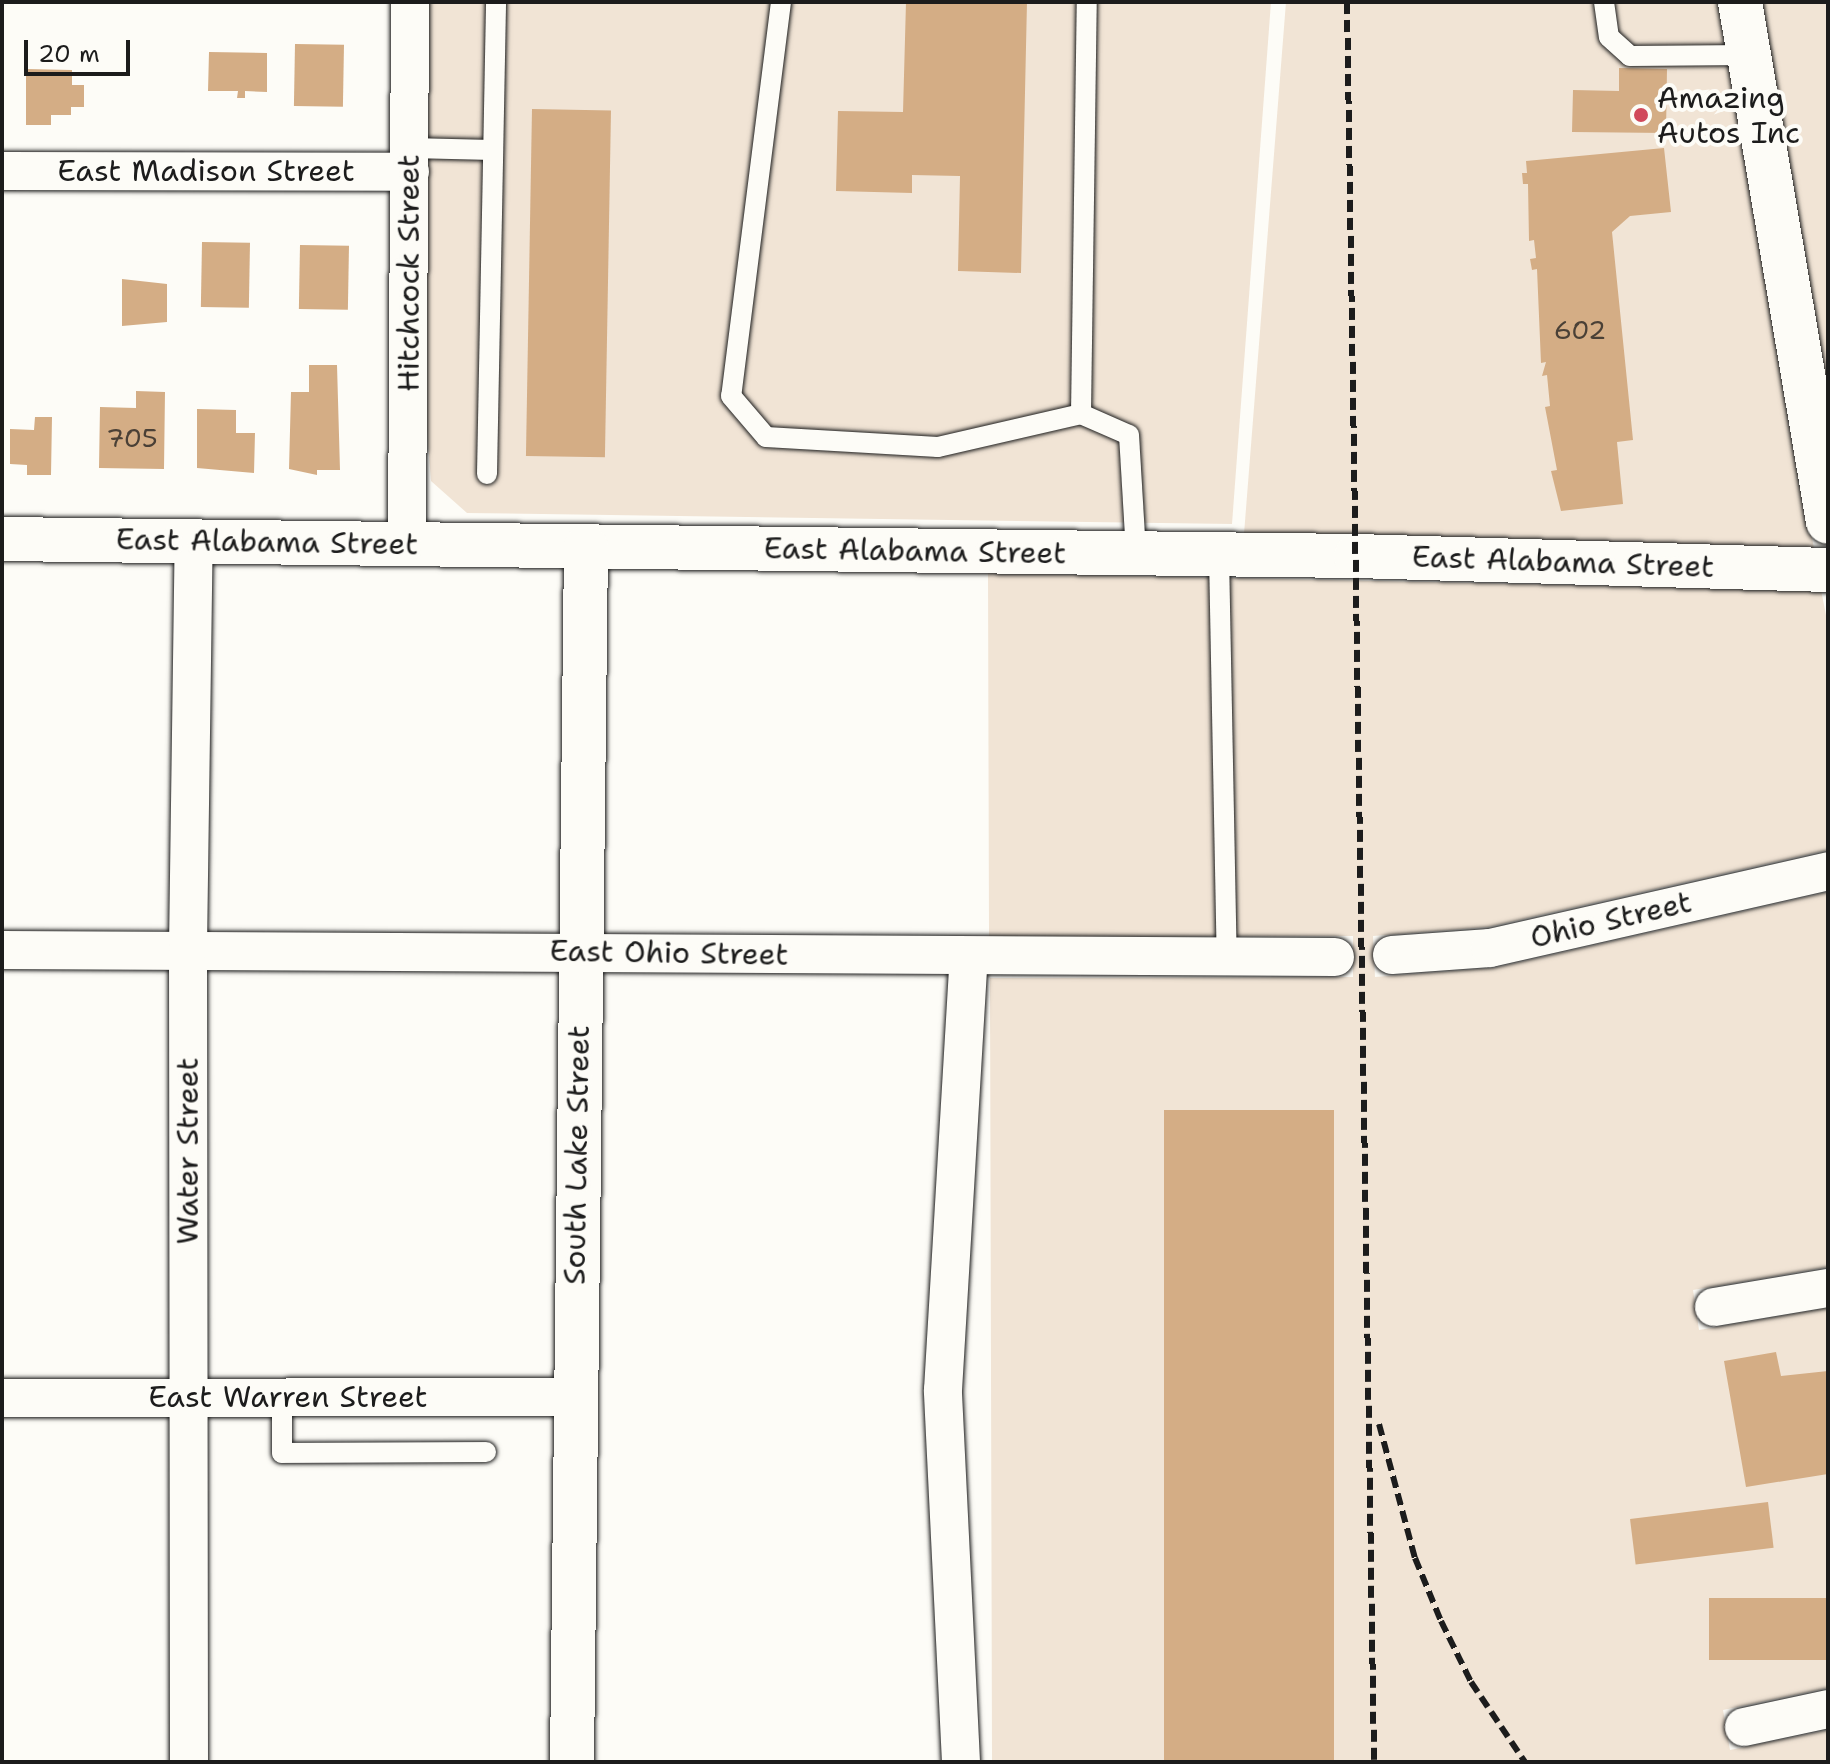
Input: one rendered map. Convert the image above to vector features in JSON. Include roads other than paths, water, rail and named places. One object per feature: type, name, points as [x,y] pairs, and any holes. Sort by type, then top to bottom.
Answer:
[{"type":"street","name":"Hitchcock Street","points":[[407,545],[410,2]]},
{"type":"street","points":[[1740,2],[1828,522]]},
{"type":"street","name":"East Madison Street","points":[[2,171],[410,160]]},
{"type":"street","name":"East Alabama Street","points":[[2,539],[1219,555],[1828,570]]},
{"type":"street","name":"Water Street","points":[[189,1762],[188,948],[194,540]]},
{"type":"street","name":"South Lake Street","points":[[572,1762],[586,547]]},
{"type":"street","name":"Ohio Street","points":[[1392,955],[1490,948],[1828,871]]},
{"type":"street","name":"East Ohio Street","points":[[2,950],[188,948],[969,958],[1335,957]]},
{"type":"street","points":[[961,1762],[943,1390],[969,958]]},
{"type":"street","points":[[1714,1307],[1828,1288]]},
{"type":"street","name":"East Warren Street","points":[[2,1398],[574,1397]]},
{"type":"street","points":[[1744,1727],[1828,1709]]},
{"type":"lane","points":[[487,474],[496,2]]},
{"type":"lane","points":[[781,2],[731,396],[766,437],[938,447],[1081,414],[1129,435],[1136,554]]},
{"type":"lane","points":[[1081,414],[1087,2]]},
{"type":"lane","points":[[1604,2],[1609,37],[1630,56],[1749,55]]},
{"type":"lane","points":[[410,160],[493,150]]},
{"type":"lane","points":[[1219,555],[1227,957]]},
{"type":"lane","points":[[282,1396],[282,1453],[486,1452]]},
{"type":"railway","points":[[1347,2],[1374,1762]]},
{"type":"railway","points":[[1379,1424],[1415,1558],[1441,1621],[1471,1682],[1525,1762]]},
{"type":"place","name":"Amazing Autos Inc","points":[[1641,115]]}]
